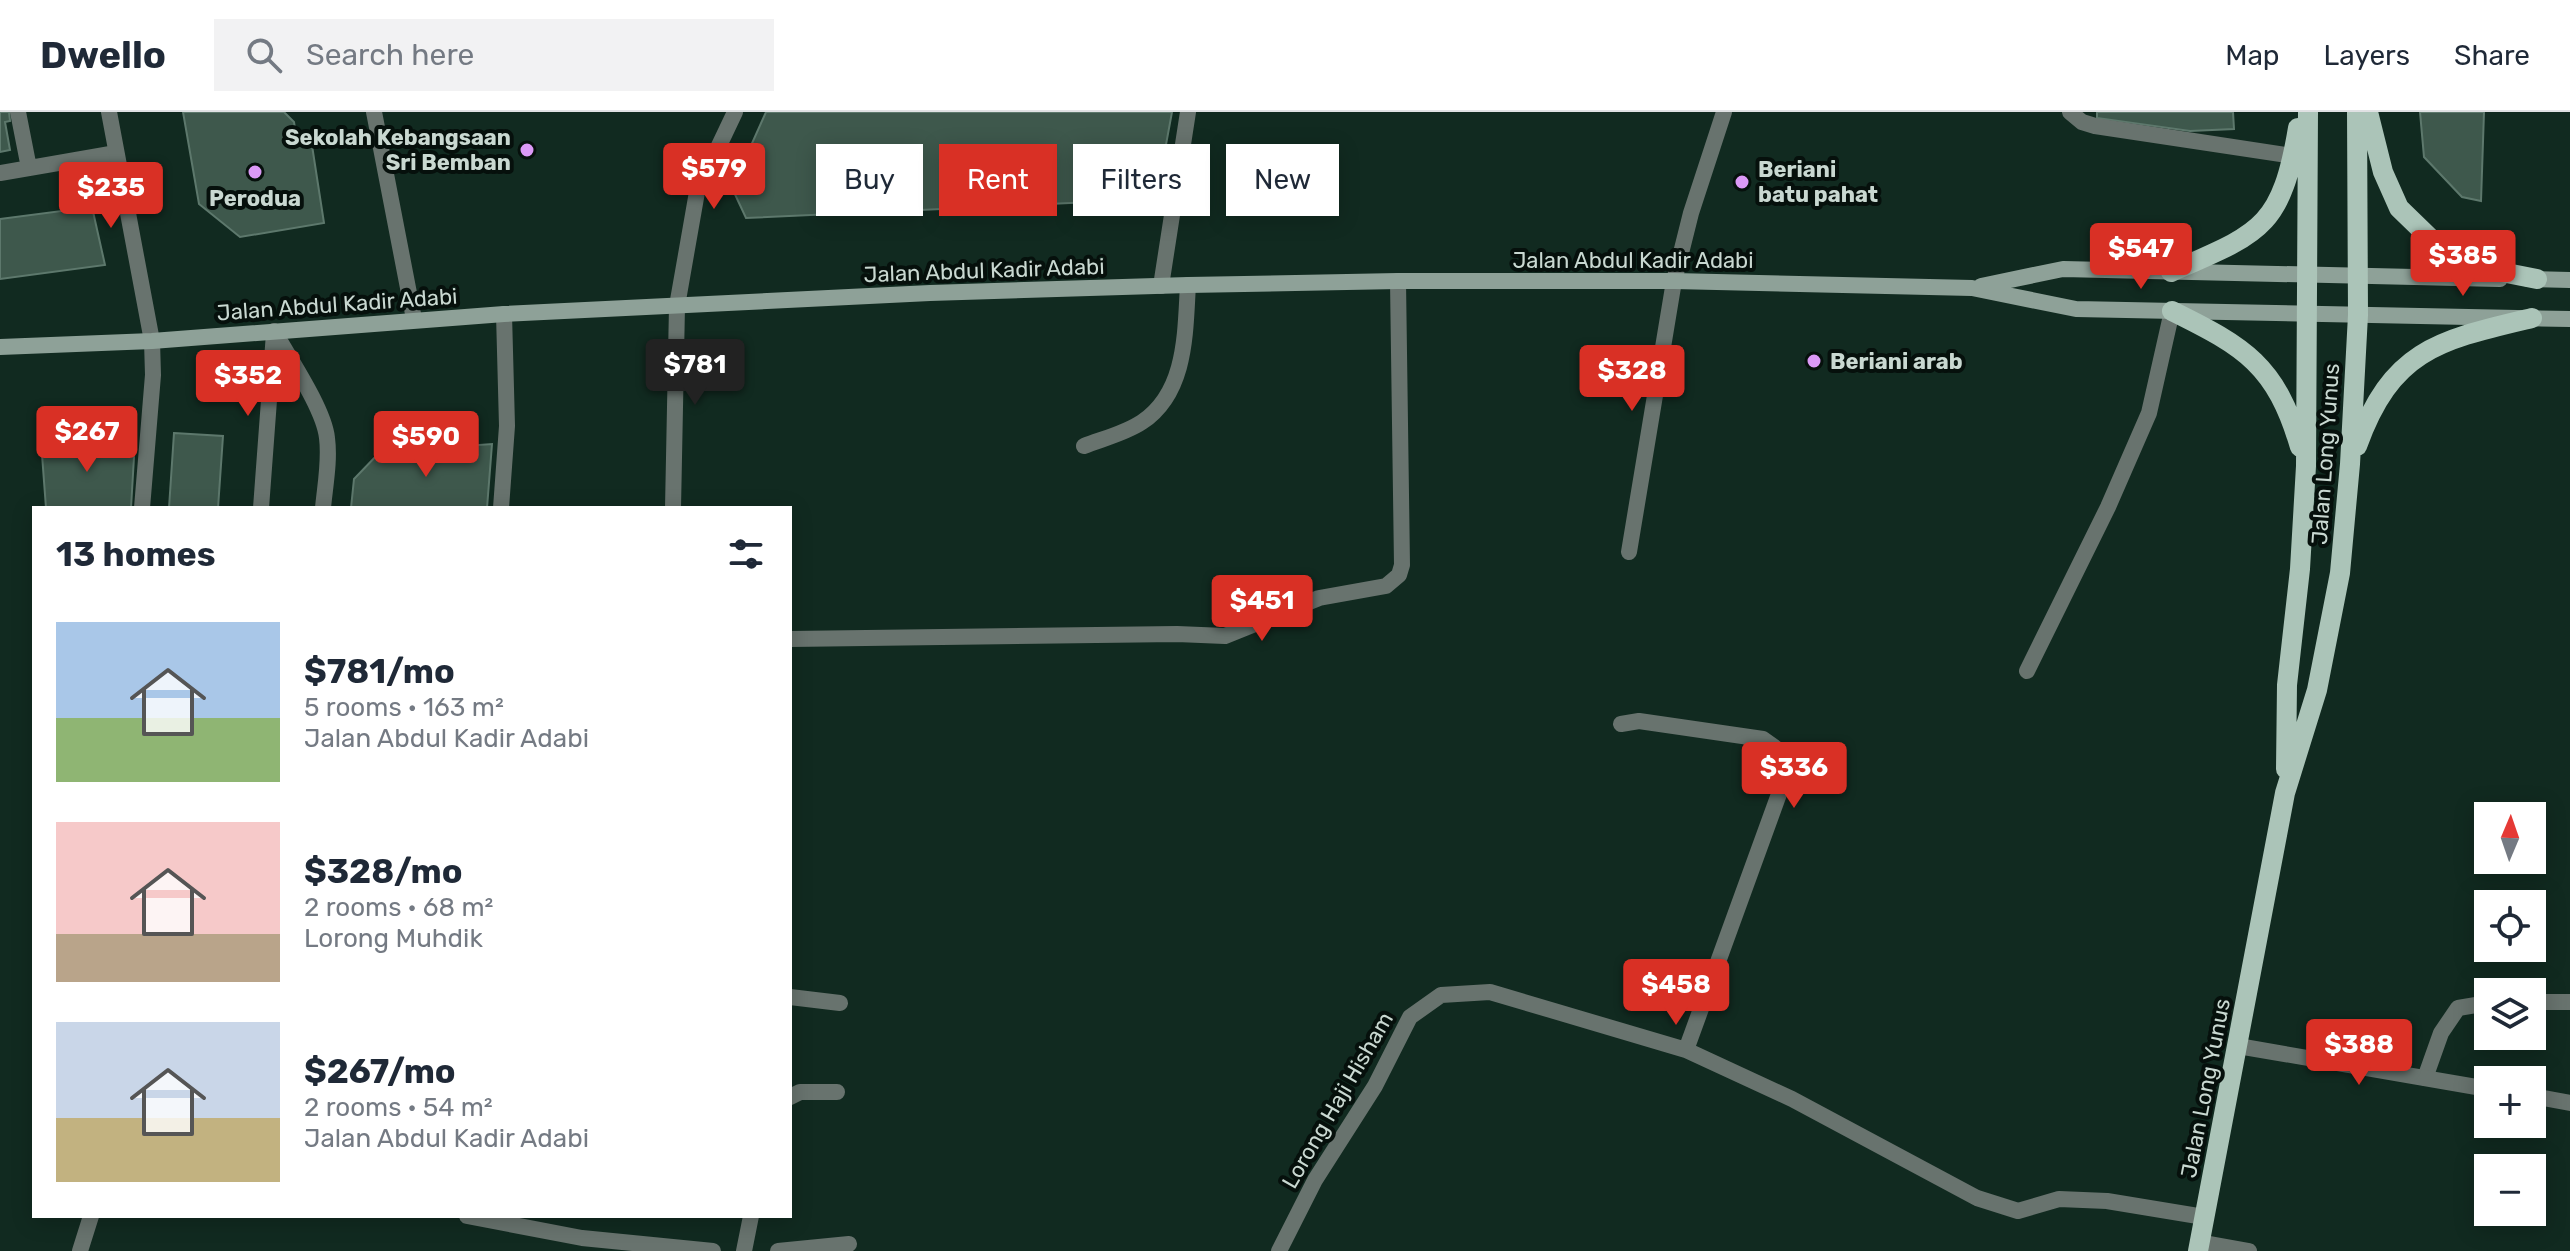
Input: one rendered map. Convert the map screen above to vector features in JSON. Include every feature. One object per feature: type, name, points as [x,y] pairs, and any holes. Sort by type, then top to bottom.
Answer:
[{"type":"main road","points":[[2171,272],[2238,242],[2263,224],[2281,199],[2301,112]]},
{"type":"main road","name":"Jalan Long Yunus","points":[[2285,793],[2287,685],[2300,569],[2306,466],[2308,112]]},
{"type":"main road","name":"Jalan Long Yunus","points":[[2198,1246],[2285,793],[2317,690],[2340,573],[2358,315],[2357,112]]},
{"type":"main road","points":[[2368,112],[2383,172],[2399,208],[2433,241],[2476,267],[2537,279]]},
{"type":"main road","name":"Jalan Abdul Kadir Adabi","points":[[1972,288],[2063,269],[2570,280]]},
{"type":"main road","name":"Jalan Abdul Kadir Adabi","points":[[0,347],[152,341],[504,314],[1188,285],[1398,281],[1674,281],[1972,288],[2076,309],[2570,319]]},
{"type":"main road","points":[[2172,311],[2227,338],[2256,360],[2278,389],[2293,423],[2306,466]]},
{"type":"main road","points":[[2350,464],[2375,403],[2392,378],[2442,343],[2532,318]]},
{"type":"street","points":[[18,112],[29,168]]},
{"type":"street","points":[[109,112],[152,341],[153,375],[142,506]]},
{"type":"street","points":[[374,112],[414,319]]},
{"type":"street","points":[[673,506],[677,306],[697,192],[735,112]]},
{"type":"street","points":[[1161,286],[1188,112]]},
{"type":"street","points":[[1629,552],[1674,281],[1691,213],[1724,112]]},
{"type":"street","points":[[2070,112],[2082,122],[2095,126],[2293,156]]},
{"type":"street","points":[[0,173],[116,153]]},
{"type":"street","points":[[792,639],[1225,636],[1319,598],[1386,586],[1399,575],[1402,565],[1398,281]]},
{"type":"street","points":[[1084,446],[1142,423],[1166,398],[1180,368],[1188,285]]},
{"type":"street","points":[[2027,671],[2108,507],[2149,413],[2172,311]]},
{"type":"street","points":[[501,506],[507,426],[504,314]]},
{"type":"street","points":[[261,506],[274,331]]},
{"type":"street","points":[[274,331],[323,421],[327,438],[323,506]]},
{"type":"street","points":[[1621,724],[1639,721],[1763,739],[1784,754],[1783,783],[1686,1050]]},
{"type":"street","name":"Lorong Haji Hisham","points":[[1279,1251],[1315,1180],[1375,1086],[1410,1017],[1441,995],[1490,992],[1686,1050],[1792,1099],[1977,1198],[2018,1211],[2059,1199],[2107,1201],[2204,1217]]},
{"type":"street","points":[[792,997],[840,1003]]},
{"type":"street","points":[[2546,1002],[2570,1002]]},
{"type":"street","points":[[2425,1078],[2441,1033],[2458,1008],[2474,1005]]},
{"type":"street","points":[[2238,1046],[2474,1087]]},
{"type":"street","points":[[792,1096],[800,1092],[837,1092]]},
{"type":"street","points":[[2546,1099],[2570,1103]]},
{"type":"street","points":[[80,1251],[90,1218]]},
{"type":"street","points":[[475,1218],[580,1244],[713,1251]]},
{"type":"street","points":[[744,1251],[751,1218]]},
{"type":"street","points":[[778,1251],[849,1244]]},
{"type":"street","points":[[2198,1246],[2249,1251]]},
{"type":"building","points":[[0,112],[9,112],[10,121],[5,122],[10,150],[0,152]]},
{"type":"building","name":"Perodua","points":[[183,112],[284,112],[294,122],[297,141],[311,139],[324,223],[240,237],[199,204]]},
{"type":"building","points":[[766,112],[1172,112],[1166,144],[1073,144],[1073,203],[1057,204],[1057,144],[939,144],[939,209],[923,210],[923,144],[816,144],[816,215],[746,218],[732,188]]},
{"type":"building","points":[[2097,112],[2233,112],[2234,129],[2190,131],[2097,118]]},
{"type":"building","points":[[2420,112],[2484,112],[2481,201],[2462,197],[2424,157]]},
{"type":"building","points":[[92,207],[105,265],[0,279],[0,219]]},
{"type":"building","points":[[174,433],[223,436],[218,506],[169,506]]},
{"type":"building","points":[[111,436],[134,457],[131,506],[46,506],[41,441]]},
{"type":"building","points":[[492,444],[487,506],[351,506],[354,479],[380,452]]},
{"type":"place","name":"Sekolah Kebangsaan Sri Bemban","points":[[527,150]]},
{"type":"place","name":"Perodua","points":[[255,172]]},
{"type":"place","name":"Beriani batu pahat","points":[[1742,182]]},
{"type":"place","name":"Beriani arab","points":[[1814,361]]}]
